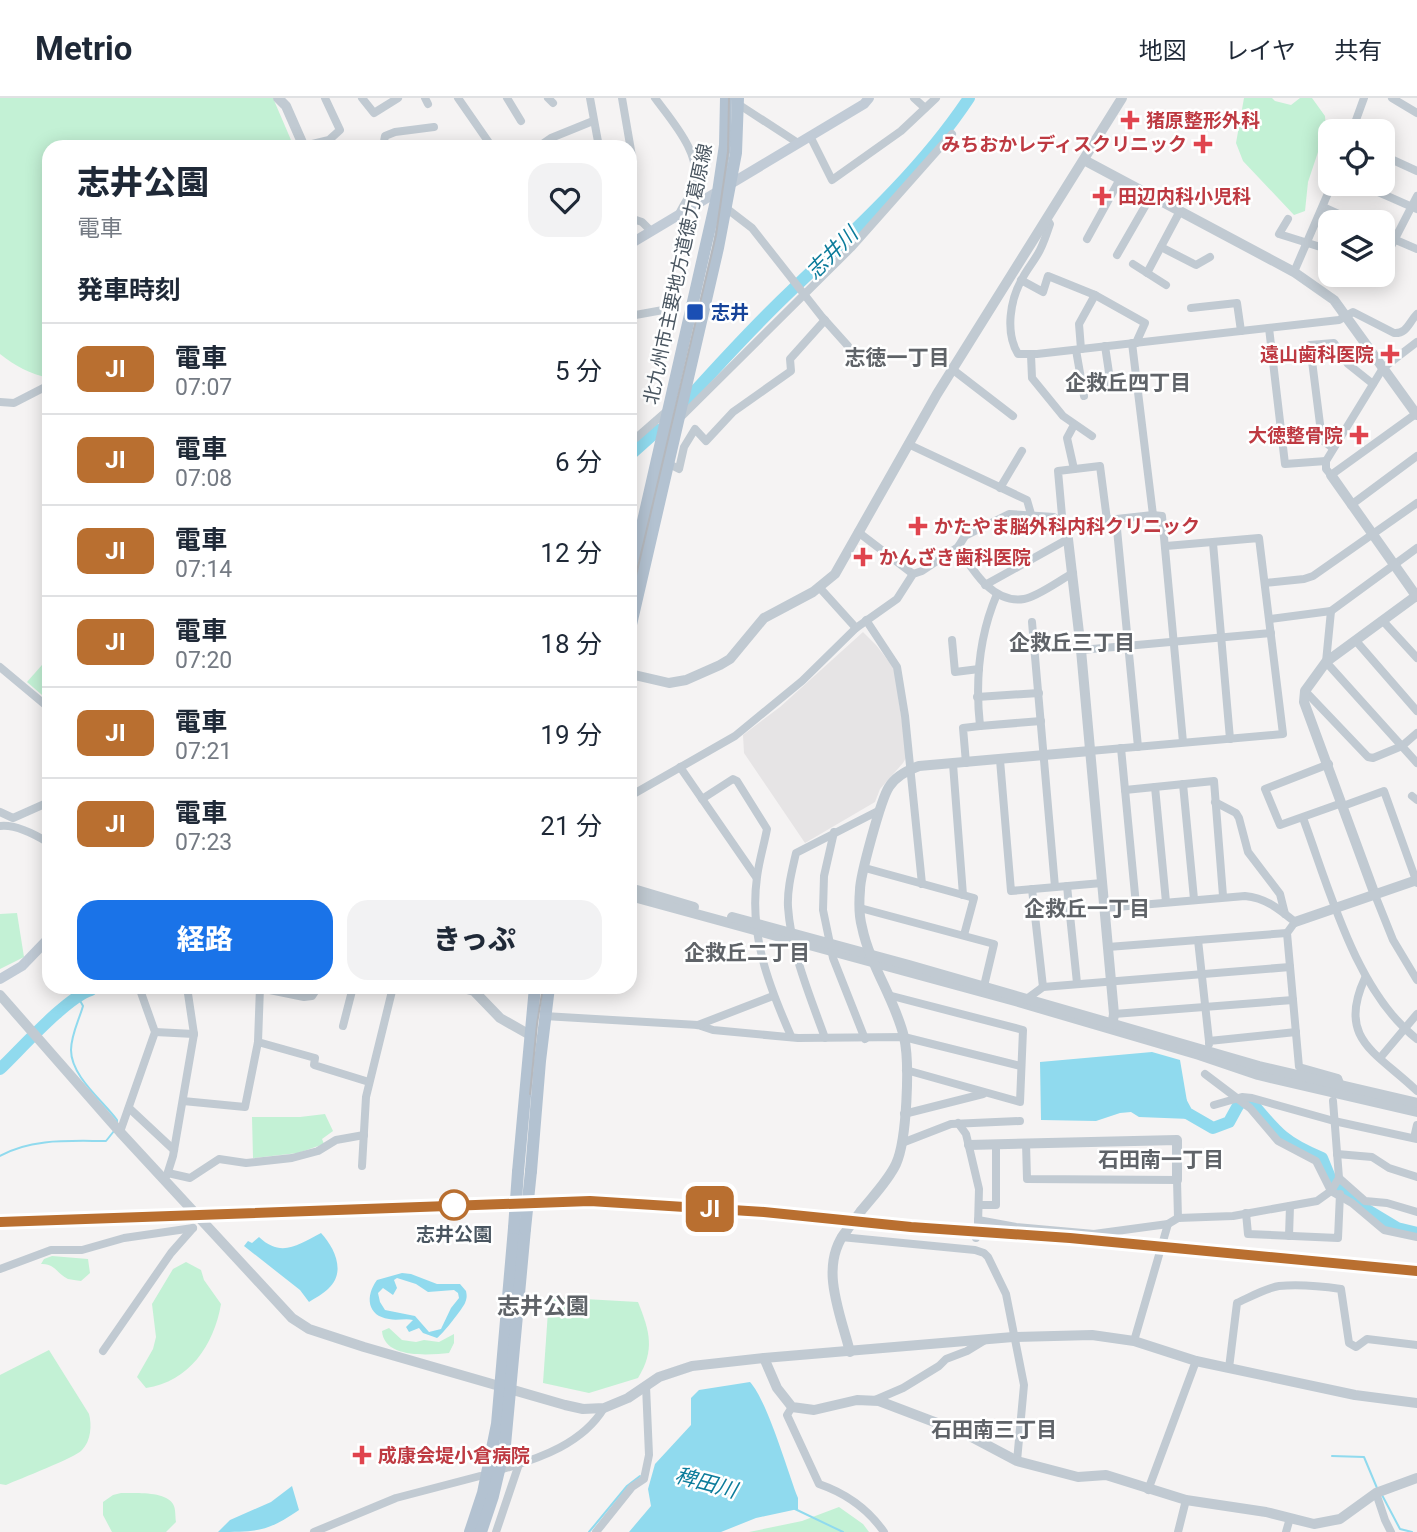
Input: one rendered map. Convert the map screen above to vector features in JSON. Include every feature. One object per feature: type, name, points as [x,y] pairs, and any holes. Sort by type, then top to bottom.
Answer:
[{"type":"main road","points":[[637,240],[864,104],[869,98]]},
{"type":"main road","name":"北九州市主要地方道徳力葛原線","points":[[637,554],[678,420],[726,208],[736,153],[734,100]]},
{"type":"main road","name":"北九州市主要地方道徳力葛原線","points":[[637,594],[663,462],[670,408],[718,192],[734,100]]},
{"type":"main road","points":[[0,979],[22,966],[42,945]]},
{"type":"main road","points":[[481,1532],[505,1446],[506,1388],[520,1229],[530,1035],[535,994]]},
{"type":"main road","points":[[524,1171],[548,994]]},
{"type":"main road","points":[[470,1532],[486,1483],[506,1388]]},
{"type":"street","points":[[278,98],[286,106],[301,140]]},
{"type":"street","points":[[325,98],[340,130],[334,140]]},
{"type":"street","points":[[362,98],[374,113],[398,98]]},
{"type":"street","points":[[458,98],[487,140]]},
{"type":"street","points":[[507,98],[521,121]]},
{"type":"street","points":[[590,98],[597,140]]},
{"type":"street","points":[[622,98],[629,140]]},
{"type":"street","points":[[655,98],[691,153],[695,170],[694,186],[680,212]]},
{"type":"street","points":[[915,98],[925,108]]},
{"type":"street","points":[[810,136],[832,180],[901,131],[936,98]]},
{"type":"street","points":[[637,676],[669,683],[686,680],[720,665],[740,648],[764,618],[819,587],[839,569],[953,369],[1122,98]]},
{"type":"street","points":[[1356,119],[1364,98]]},
{"type":"street","points":[[1392,98],[1417,113]]},
{"type":"street","points":[[734,100],[798,143]]},
{"type":"street","points":[[548,140],[593,121]]},
{"type":"street","points":[[384,140],[385,136],[395,132],[434,127]]},
{"type":"street","points":[[678,420],[860,239],[952,134]]},
{"type":"street","points":[[1084,160],[1294,272],[1334,300],[1417,414],[1331,475]]},
{"type":"street","points":[[1395,161],[1417,171]]},
{"type":"street","points":[[1087,239],[1120,179]]},
{"type":"street","points":[[1417,195],[1414,208],[1395,240],[1417,249]]},
{"type":"street","points":[[1117,255],[1151,196]]},
{"type":"street","points":[[1294,272],[1327,196]]},
{"type":"street","points":[[1387,196],[1414,208]]},
{"type":"street","points":[[1323,207],[1330,210]]},
{"type":"street","points":[[726,208],[752,228],[848,346]]},
{"type":"street","points":[[1147,272],[1180,211]]},
{"type":"street","points":[[1048,219],[1050,224],[1040,250],[1021,280],[1013,300],[1010,318],[1018,354],[1031,355],[1339,320],[1353,312],[1394,333],[1400,333],[1405,331],[1417,314]]},
{"type":"street","points":[[1289,219],[1279,234],[1318,246]]},
{"type":"street","points":[[637,220],[651,231]]},
{"type":"street","points":[[1161,247],[1196,265],[1210,257]]},
{"type":"street","points":[[1133,264],[1167,285]]},
{"type":"street","points":[[1021,280],[1043,292],[1048,276],[1095,295],[1145,323],[1134,343],[1153,515]]},
{"type":"street","points":[[1084,396],[1079,324],[1095,295]]},
{"type":"street","points":[[1191,308],[1237,303],[1241,331]]},
{"type":"street","points":[[637,315],[663,310]]},
{"type":"street","points":[[663,462],[679,469],[684,447],[695,429],[706,442],[733,412],[790,371],[790,359],[825,320]]},
{"type":"street","points":[[1269,328],[1285,464],[1325,461]]},
{"type":"street","points":[[1333,448],[1322,440],[1310,345],[1334,343],[1348,365],[1373,384]]},
{"type":"street","points":[[1416,977],[1393,940],[1304,702],[1305,691],[1326,662],[1417,597],[1326,469],[1325,461],[1383,368],[1414,344],[1417,355]]},
{"type":"street","points":[[1105,346],[1111,386]]},
{"type":"street","points":[[1031,355],[1032,378],[1062,416],[1092,436]]},
{"type":"street","points":[[953,369],[1013,416]]},
{"type":"street","points":[[0,402],[14,403],[42,389]]},
{"type":"street","points":[[637,437],[670,408]]},
{"type":"street","points":[[1074,425],[1067,438],[1074,469]]},
{"type":"street","points":[[908,444],[1027,500],[1031,514]]},
{"type":"street","points":[[1000,488],[1022,451]]},
{"type":"street","points":[[1351,505],[1417,457]]},
{"type":"street","points":[[1113,1022],[1081,650],[1073,573],[1068,539],[1063,527],[1058,471],[1100,466],[1111,519],[1138,747]]},
{"type":"street","points":[[1265,583],[1313,576],[1417,503]]},
{"type":"street","points":[[637,792],[735,736],[803,681],[856,628],[897,599],[913,573],[922,571],[958,547],[965,536],[1009,514],[1054,517],[1063,527]]},
{"type":"street","points":[[1063,527],[1111,519],[1162,516],[1183,743]]},
{"type":"street","points":[[858,532],[913,573]]},
{"type":"street","points":[[850,1352],[832,1275],[833,1253],[844,1233],[897,1163],[902,1143],[904,1114],[904,1037],[872,958],[862,927],[860,908],[859,887],[888,787],[909,770],[919,766],[1283,734],[1259,538],[1166,546]]},
{"type":"street","points":[[985,584],[1068,539]]},
{"type":"street","points":[[1213,543],[1230,739]]},
{"type":"street","points":[[958,547],[985,584],[997,594],[1013,598],[1025,599],[1073,573]]},
{"type":"street","points":[[1270,619],[1331,611],[1417,548]]},
{"type":"street","points":[[819,587],[856,628]]},
{"type":"street","points":[[980,726],[977,696],[983,631],[997,594]]},
{"type":"street","points":[[1331,611],[1326,662],[1417,763]]},
{"type":"street","points":[[866,620],[897,667],[905,716],[922,884]]},
{"type":"street","points":[[1383,621],[1417,658]]},
{"type":"street","points":[[1032,622],[1055,887]]},
{"type":"street","points":[[1081,650],[1271,632]]},
{"type":"street","points":[[952,640],[955,672],[979,669]]},
{"type":"street","points":[[1356,641],[1417,711]]},
{"type":"street","points":[[0,667],[42,702]]},
{"type":"street","points":[[1305,691],[1368,757],[1373,758],[1402,746],[1417,733]]},
{"type":"street","points":[[977,696],[1039,693]]},
{"type":"street","points":[[965,763],[963,728],[1041,721]]},
{"type":"street","points":[[1121,748],[1136,905]]},
{"type":"street","points":[[1000,760],[1011,891],[1102,883]]},
{"type":"street","points":[[953,764],[963,895]]},
{"type":"street","points":[[1329,764],[1265,789],[1280,825],[1384,791],[1417,881],[1295,922],[1287,933],[1299,1067],[1338,1078],[1341,1086]]},
{"type":"street","points":[[680,767],[757,877]]},
{"type":"street","points":[[702,799],[730,780],[737,781],[767,829],[757,877],[755,927],[758,948],[791,1036]]},
{"type":"street","points":[[1125,790],[1214,781],[1223,896]]},
{"type":"street","points":[[1183,784],[1194,899]]},
{"type":"street","points":[[1155,787],[1166,902]]},
{"type":"street","points":[[1215,802],[1240,818],[1248,852],[1280,894],[1285,915]]},
{"type":"street","points":[[0,812],[13,818],[42,806]]},
{"type":"street","points":[[825,1038],[792,936],[788,906],[796,853],[880,810]]},
{"type":"street","points":[[1303,818],[1365,978],[1403,1028],[1417,1039]]},
{"type":"street","points":[[0,826],[7,825],[42,840]]},
{"type":"street","points":[[834,832],[824,876],[823,910],[831,948],[865,1039]]},
{"type":"street","points":[[865,868],[974,898],[964,935]]},
{"type":"street","points":[[1068,886],[1077,983]]},
{"type":"street","points":[[637,890],[755,927]]},
{"type":"street","points":[[1032,890],[1043,987]]},
{"type":"street","points":[[1105,908],[1223,896],[1257,897],[1279,908],[1295,922]]},
{"type":"street","points":[[637,898],[1028,998],[1113,1022],[1258,1075],[1417,1112]]},
{"type":"street","points":[[860,908],[994,944],[984,986]]},
{"type":"street","points":[[1108,947],[1287,933]]},
{"type":"street","points":[[1198,940],[1209,1046]]},
{"type":"street","points":[[872,958],[1209,1046],[1259,1066],[1417,1103]]},
{"type":"street","points":[[1028,998],[1043,987],[1290,967]]},
{"type":"street","points":[[1365,978],[1354,1017],[1357,1032],[1364,1043],[1417,1091]]},
{"type":"street","points":[[120,1132],[155,1032],[141,994]]},
{"type":"street","points":[[167,1177],[194,1034],[188,994]]},
{"type":"street","points":[[183,1101],[245,1107],[258,1042],[260,994]]},
{"type":"street","points":[[289,994],[304,997],[313,994]]},
{"type":"street","points":[[343,1026],[351,994]]},
{"type":"street","points":[[362,1166],[369,1082],[380,1046],[383,1021],[392,994]]},
{"type":"street","points":[[477,994],[500,1018],[530,1035]]},
{"type":"street","points":[[0,995],[120,1132],[167,1177],[204,1224],[292,1318],[309,1329],[565,1405],[583,1409],[604,1408],[628,1398],[659,1377],[692,1366],[764,1357],[1013,1337],[1092,1335],[1134,1341],[1196,1361],[1355,1395],[1417,1402]]},
{"type":"street","points":[[888,995],[1023,1030],[1020,1102],[906,1070]]},
{"type":"street","points":[[698,1025],[774,996]]},
{"type":"street","points":[[1113,1022],[1205,1007],[1293,1000]]},
{"type":"street","points":[[1380,1058],[1417,1014]]},
{"type":"street","points":[[544,1016],[698,1025],[713,1030],[798,1038],[904,1037],[1021,1066]]},
{"type":"street","points":[[155,1032],[194,1034]]},
{"type":"street","points":[[1209,1046],[1296,1032]]},
{"type":"street","points":[[258,1042],[315,1058],[314,1065],[369,1082]]},
{"type":"street","points":[[1205,1074],[1238,1098],[1278,1141],[1316,1161],[1336,1193],[1384,1230],[1417,1237]]},
{"type":"street","points":[[904,1114],[986,1093]]},
{"type":"street","points":[[1214,1105],[1238,1098],[1252,1098],[1334,1121],[1416,1138],[1417,1125]]},
{"type":"street","points":[[1246,1213],[1248,1234],[1339,1238],[1336,1193],[1339,1178],[1333,1101]]},
{"type":"street","points":[[129,1108],[174,1150]]},
{"type":"street","points":[[902,1143],[958,1123],[1020,1121]]},
{"type":"street","points":[[958,1123],[969,1145],[979,1189],[975,1250]]},
{"type":"street","points":[[167,1177],[190,1178],[219,1159],[246,1163],[292,1158],[318,1151],[336,1140],[364,1135]]},
{"type":"street","points":[[969,1145],[1177,1140],[1178,1219]]},
{"type":"street","points":[[1026,1143],[1027,1179],[1177,1180]]},
{"type":"street","points":[[979,1205],[996,1205],[996,1144]]},
{"type":"street","points":[[1337,1154],[1372,1157],[1389,1168],[1417,1177]]},
{"type":"street","points":[[1339,1178],[1365,1201]]},
{"type":"street","points":[[978,1222],[1094,1234],[1168,1224],[1178,1219],[1290,1206],[1317,1201],[1336,1193]]},
{"type":"street","points":[[1352,1203],[1387,1203],[1417,1212]]},
{"type":"street","points":[[1289,1236],[1290,1206]]},
{"type":"street","points":[[0,1269],[51,1250],[82,1251],[124,1238],[204,1224]]},
{"type":"street","points":[[1134,1341],[1168,1224]]},
{"type":"street","points":[[103,1351],[171,1253],[193,1228]]},
{"type":"street","points":[[844,1233],[975,1250],[989,1257],[1006,1294],[1024,1385],[1017,1461]]},
{"type":"street","points":[[1229,1368],[1237,1303],[1279,1286],[1308,1284],[1341,1289],[1349,1343],[1356,1347],[1367,1339],[1417,1345]]},
{"type":"street","points":[[874,1401],[903,1388],[946,1359],[985,1340]]},
{"type":"street","points":[[764,1357],[777,1388],[792,1407],[814,1410],[857,1400],[874,1401],[966,1434],[1017,1461],[1078,1477],[1106,1475],[1186,1500],[1266,1511],[1314,1524],[1340,1519],[1376,1493],[1417,1478]]},
{"type":"street","points":[[1148,1489],[1196,1361]]},
{"type":"street","points":[[596,1532],[632,1487],[644,1479],[649,1455],[646,1386]]},
{"type":"street","points":[[792,1407],[788,1415],[819,1484],[845,1494],[876,1520],[884,1532]]},
{"type":"street","points":[[503,1469],[566,1444],[594,1424],[604,1408]]},
{"type":"street","points":[[496,1532],[519,1464]]},
{"type":"street","points":[[314,1532],[396,1498],[480,1476]]},
{"type":"street","points":[[1376,1493],[1391,1532]]},
{"type":"street","points":[[1178,1532],[1186,1500]]},
{"type":"street","points":[[1286,1532],[1290,1518]]},
{"type":"shaded area","points":[[863,632],[894,668],[907,756],[880,789],[875,802],[805,843],[744,753],[743,735],[780,707]]},
{"type":"green space","points":[[0,98],[273,98],[291,140],[42,140],[42,376],[23,369],[0,354]]},
{"type":"green space","points":[[1244,98],[1272,98],[1291,105],[1300,98],[1312,98],[1325,119],[1318,119],[1318,152],[1308,182],[1305,211],[1294,215],[1243,161],[1236,143]]},
{"type":"green space","points":[[42,665],[42,695],[27,682]]},
{"type":"green space","points":[[17,913],[24,957],[0,969],[0,914]]},
{"type":"green space","points":[[325,1114],[333,1131],[322,1139],[324,1144],[298,1153],[253,1158],[252,1117]]},
{"type":"green space","points":[[52,1256],[88,1259],[90,1273],[81,1281],[68,1279],[53,1267],[41,1264],[44,1259]]},
{"type":"green space","points":[[186,1262],[201,1270],[204,1280],[221,1304],[218,1319],[206,1347],[187,1370],[175,1378],[146,1388],[137,1377],[153,1349],[156,1337],[152,1304],[173,1269]]},
{"type":"green space","points":[[549,1297],[638,1302],[648,1332],[649,1350],[638,1378],[589,1393],[543,1383]]},
{"type":"green space","points":[[389,1328],[402,1340],[416,1342],[439,1342],[454,1334],[454,1343],[449,1353],[399,1351],[390,1347],[385,1340],[382,1331]]},
{"type":"green space","points":[[49,1350],[89,1414],[89,1438],[77,1454],[6,1485],[0,1484],[0,1375]]},
{"type":"green space","points":[[121,1493],[164,1497],[174,1506],[176,1522],[166,1532],[112,1532],[103,1515],[103,1502]]},
{"type":"green space","points":[[839,1507],[863,1524],[869,1532],[749,1532],[802,1521]]},
{"type":"water","points":[[1152,1052],[1180,1060],[1190,1119],[1139,1117],[1131,1112],[1096,1121],[1041,1120],[1040,1062]]},
{"type":"water","points":[[321,1233],[334,1252],[337,1275],[328,1289],[309,1302],[300,1290],[244,1246],[248,1241],[252,1243],[259,1237],[275,1247],[290,1247]]},
{"type":"water","points":[[402,1273],[411,1274],[437,1284],[460,1284],[466,1291],[466,1298],[457,1315],[437,1338],[423,1333],[419,1328],[409,1332],[406,1327],[413,1320],[392,1320],[376,1314],[372,1310],[370,1299],[377,1280]],"holes":[[[397,1278],[416,1284],[428,1292],[454,1290],[458,1293],[459,1298],[441,1329],[429,1332],[415,1316],[385,1310],[380,1302],[378,1293],[383,1288],[393,1295],[397,1288],[394,1280]]]},
{"type":"water","points":[[750,1382],[764,1405],[777,1437],[798,1498],[798,1509],[756,1518],[721,1532],[629,1532],[651,1506],[648,1489],[655,1464],[691,1425],[691,1398],[699,1390]]},
{"type":"water","points":[[292,1486],[299,1510],[288,1517],[261,1529],[218,1532],[230,1520],[271,1502]]},
{"type":"waterway","name":"志井川","points":[[686,401],[766,315],[909,174],[969,98]]},
{"type":"waterway","name":"志井川","points":[[637,449],[658,430]]},
{"type":"waterway","name":"志井川","points":[[0,1069],[57,1013],[83,994]]},
{"type":"waterway","name":"志井川","points":[[78,997],[83,1006],[72,1039],[72,1060],[88,1087],[117,1123]]},
{"type":"waterway","points":[[1181,1102],[1187,1113],[1213,1128],[1229,1122],[1240,1102],[1252,1103],[1282,1136],[1322,1158],[1331,1180],[1367,1210],[1397,1228],[1417,1233]]},
{"type":"waterway","name":"志井川","points":[[0,1156],[38,1143],[106,1141],[114,1131]]},
{"type":"waterway","points":[[1332,1456],[1364,1457],[1377,1488]]},
{"type":"waterway","name":"稗田川","points":[[589,1532],[627,1486],[640,1476]]},
{"type":"waterway","points":[[1382,1495],[1400,1529],[1412,1532]]},
{"type":"waterway","name":"稗田川","points":[[795,1509],[843,1532]]},
{"type":"railway","points":[[637,571],[716,235],[728,152],[729,98]]},
{"type":"railway","points":[[530,1094],[542,994]]},
{"type":"railway","points":[[0,1222],[590,1201],[764,1212],[1417,1271]]},
{"type":"train","name":"JI","points":[[0,1222],[590,1201],[764,1212],[1417,1271]]},
{"type":"place","name":"猪原整形外科","points":[[1130,120]]},
{"type":"place","name":"みちおかレディスクリニック","points":[[1203,144]]},
{"type":"place","name":"田辺内科小児科","points":[[1102,196]]},
{"type":"place","name":"志井","points":[[695,312]]},
{"type":"place","name":"遠山歯科医院","points":[[1390,354]]},
{"type":"place","name":"大徳整骨院","points":[[1359,435]]},
{"type":"place","name":"かたやま脳外科内科クリニック","points":[[918,526]]},
{"type":"place","name":"かんざき歯科医院","points":[[863,557]]},
{"type":"place","name":"志井公園","points":[[454,1205]]},
{"type":"place","name":"成康会堤小倉病院","points":[[362,1455]]},
{"type":"district","name":"志徳一丁目","points":[[897,358]]},
{"type":"district","name":"企救丘四丁目","points":[[1128,383]]},
{"type":"district","name":"企救丘三丁目","points":[[1072,643]]},
{"type":"district","name":"企救丘一丁目","points":[[1087,909]]},
{"type":"district","name":"企救丘二丁目","points":[[747,953]]},
{"type":"district","name":"石田南一丁目","points":[[1161,1160]]},
{"type":"district","name":"志井公園","points":[[543,1306]]},
{"type":"district","name":"石田南三丁目","points":[[994,1430]]}]
